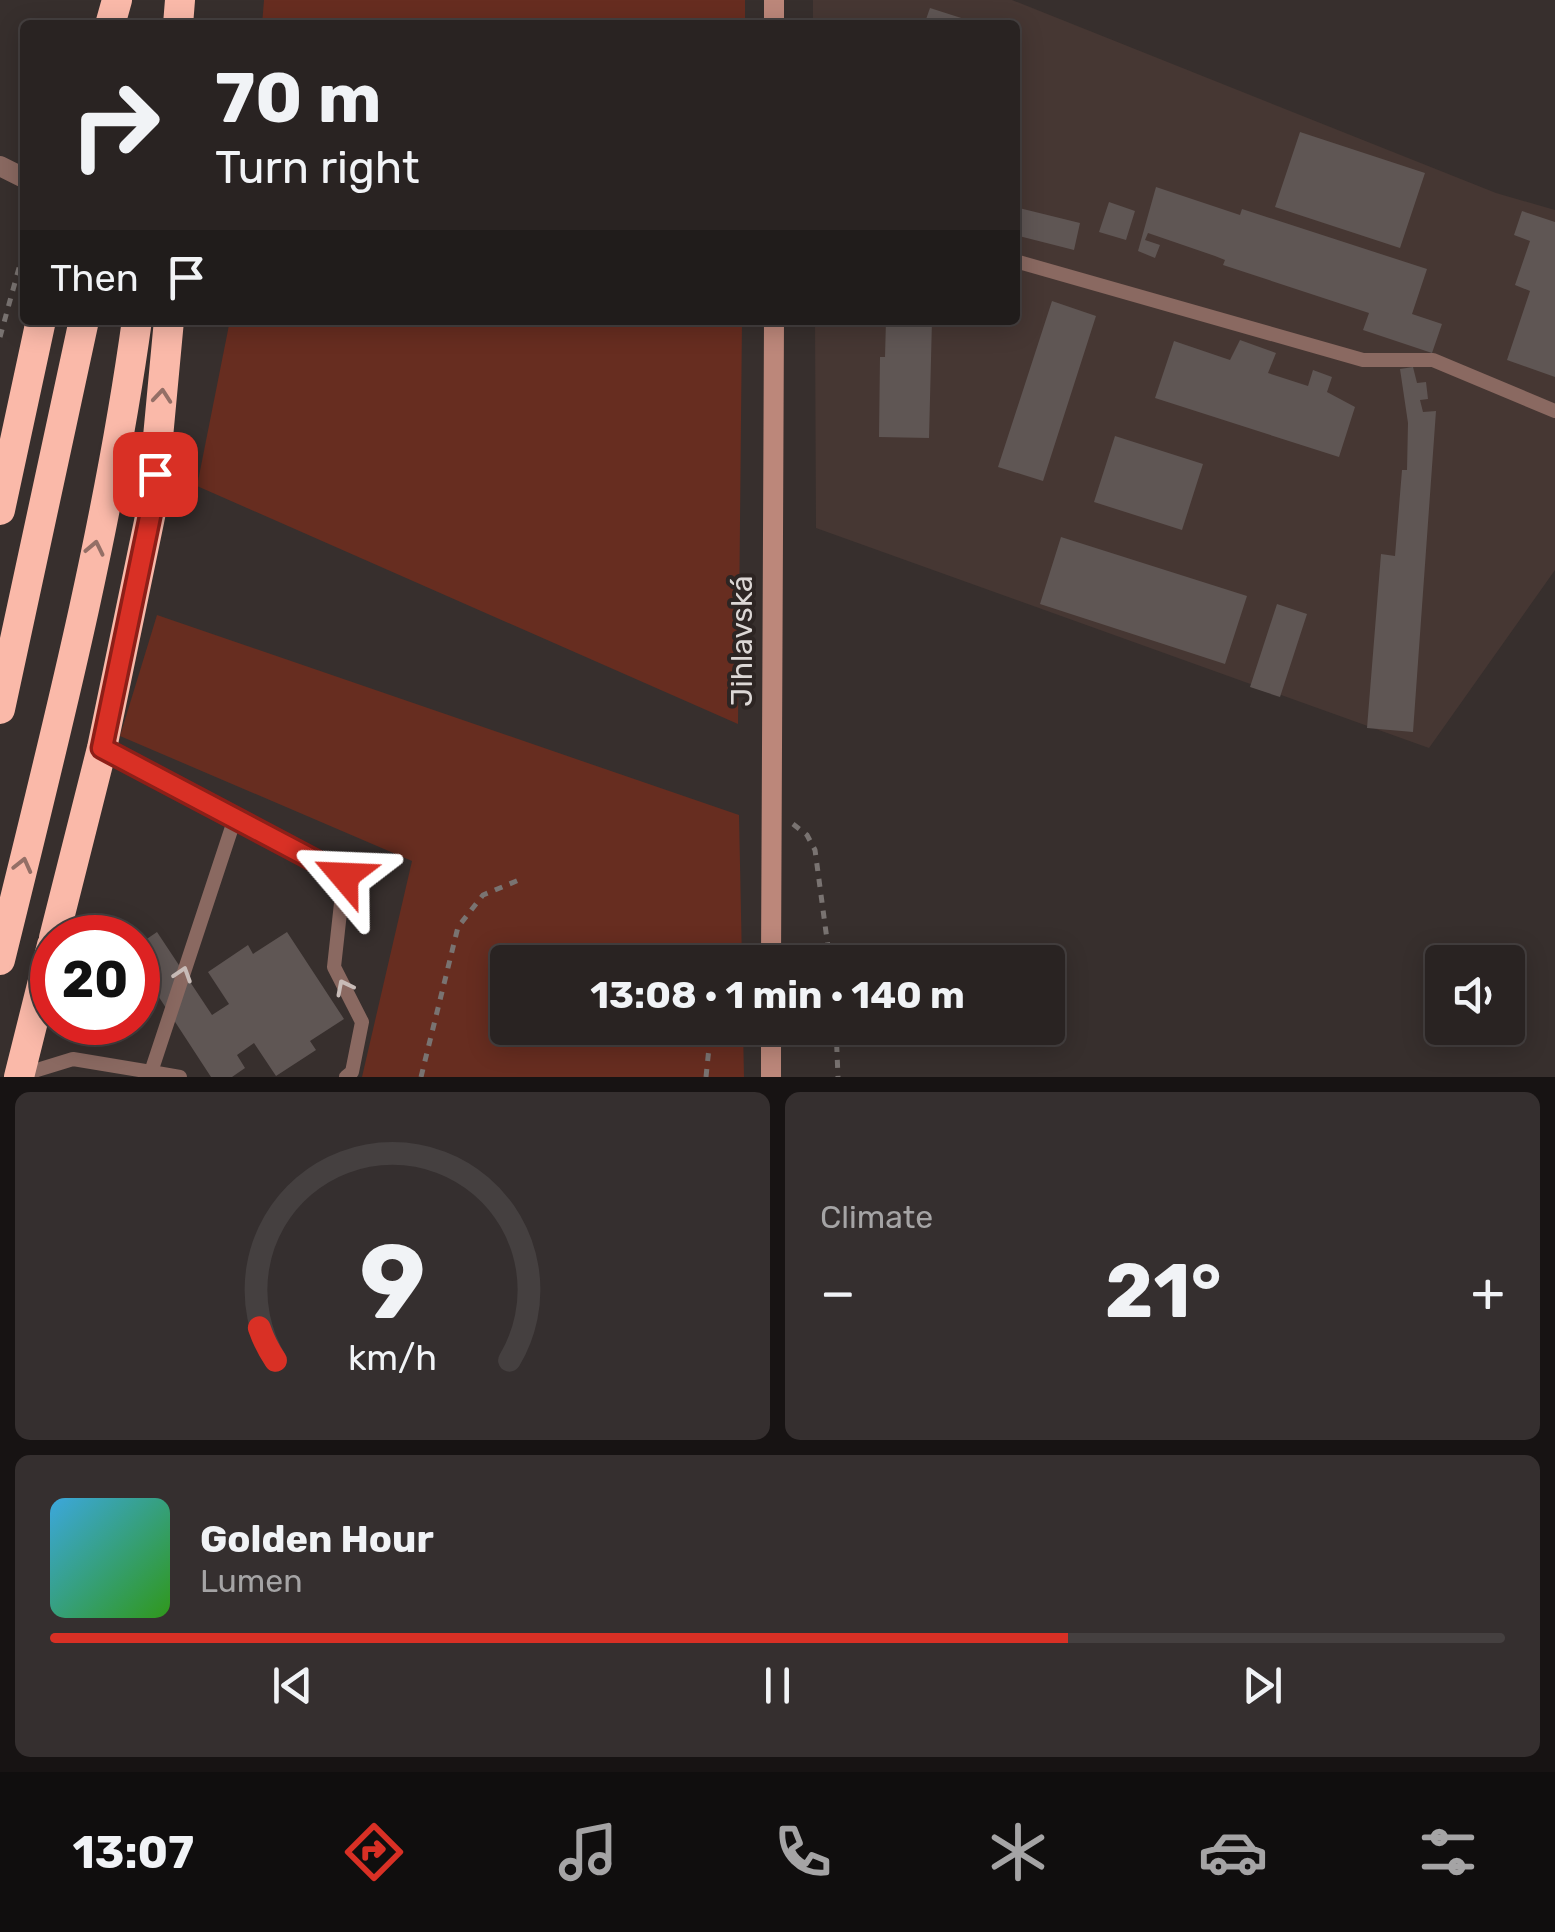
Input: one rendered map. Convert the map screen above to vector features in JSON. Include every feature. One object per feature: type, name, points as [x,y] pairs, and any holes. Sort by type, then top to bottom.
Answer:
[{"type":"highway","points":[[0,510],[40,325]]},
{"type":"highway","points":[[0,709],[83,325]]},
{"type":"highway","points":[[0,960],[58,724],[126,401],[136,325]]},
{"type":"highway","points":[[60,915],[102,748],[151,512],[169,325]]},
{"type":"highway","points":[[20,1076],[30,1035]]},
{"type":"main road","name":"Jihlavská","points":[[771,945],[774,325]]},
{"type":"main road","points":[[771,1045],[771,1077]]},
{"type":"lane","points":[[1020,263],[1363,360],[1433,360],[1555,411]]},
{"type":"lane","points":[[102,748],[344,876],[334,968],[362,1022],[352,1072],[346,1077]]},
{"type":"lane","points":[[151,1072],[234,820]]},
{"type":"lane","points":[[20,1076],[74,1059],[180,1077]]},
{"type":"path","points":[[0,337],[20,264]]},
{"type":"path","points":[[772,815],[794,824],[812,842],[827,945]]},
{"type":"path","points":[[421,1077],[458,927],[483,895],[519,880]]},
{"type":"path","points":[[706,1077],[709,1045]]},
{"type":"path","points":[[837,1045],[838,1077]]},
{"type":"shaded area","points":[[264,0],[745,0],[745,20],[262,20]]},
{"type":"shaded area","points":[[813,0],[1012,0],[1496,193],[1555,210],[1555,570],[1429,748],[816,528],[815,325],[1020,325],[1020,20],[813,20]]},
{"type":"shaded area","points":[[229,325],[742,325],[738,724],[197,486]]},
{"type":"shaded area","points":[[157,615],[739,815],[742,945],[490,945],[490,1045],[743,1045],[744,1077],[362,1077],[412,861],[120,736]]},
{"type":"building","points":[[930,8],[968,20],[926,20]]},
{"type":"building","points":[[1300,132],[1425,173],[1400,248],[1275,207]]},
{"type":"building","points":[[1156,187],[1240,215],[1242,209],[1427,269],[1412,314],[1442,324],[1432,353],[1363,330],[1369,313],[1223,265],[1225,260],[1215,256],[1148,233],[1145,240],[1160,245],[1155,258],[1138,251]]},
{"type":"building","points":[[1109,202],[1135,211],[1126,240],[1099,232]]},
{"type":"building","points":[[1020,208],[1080,223],[1074,250],[1020,236]]},
{"type":"building","points":[[1522,211],[1555,222],[1555,377],[1507,360],[1530,291],[1515,285],[1530,241],[1514,235]]},
{"type":"building","points":[[1052,301],[1096,316],[1043,481],[998,467]]},
{"type":"building","points":[[886,325],[932,325],[929,438],[879,437],[880,357],[885,357]]},
{"type":"building","points":[[1240,340],[1276,353],[1268,373],[1308,386],[1313,370],[1332,377],[1327,392],[1355,407],[1339,457],[1155,398],[1174,341],[1230,360]]},
{"type":"building","points":[[1413,367],[1417,383],[1426,382],[1428,399],[1420,400],[1423,412],[1436,411],[1413,732],[1367,728],[1381,554],[1395,556],[1402,470],[1407,470],[1408,423],[1400,369]]},
{"type":"building","points":[[1115,436],[1203,464],[1182,530],[1094,502]]},
{"type":"building","points":[[1061,537],[1247,596],[1225,664],[1040,604]]},
{"type":"building","points":[[1277,604],[1307,614],[1280,697],[1250,687]]},
{"type":"building","points":[[287,932],[344,1019],[310,1041],[316,1050],[276,1076],[254,1043],[237,1055],[245,1068],[232,1077],[211,1077],[160,999],[160,937],[212,1015],[229,1004],[208,972],[248,945],[253,954]]},
{"type":"route","points":[[155,474],[151,512],[102,748],[344,876]]}]
